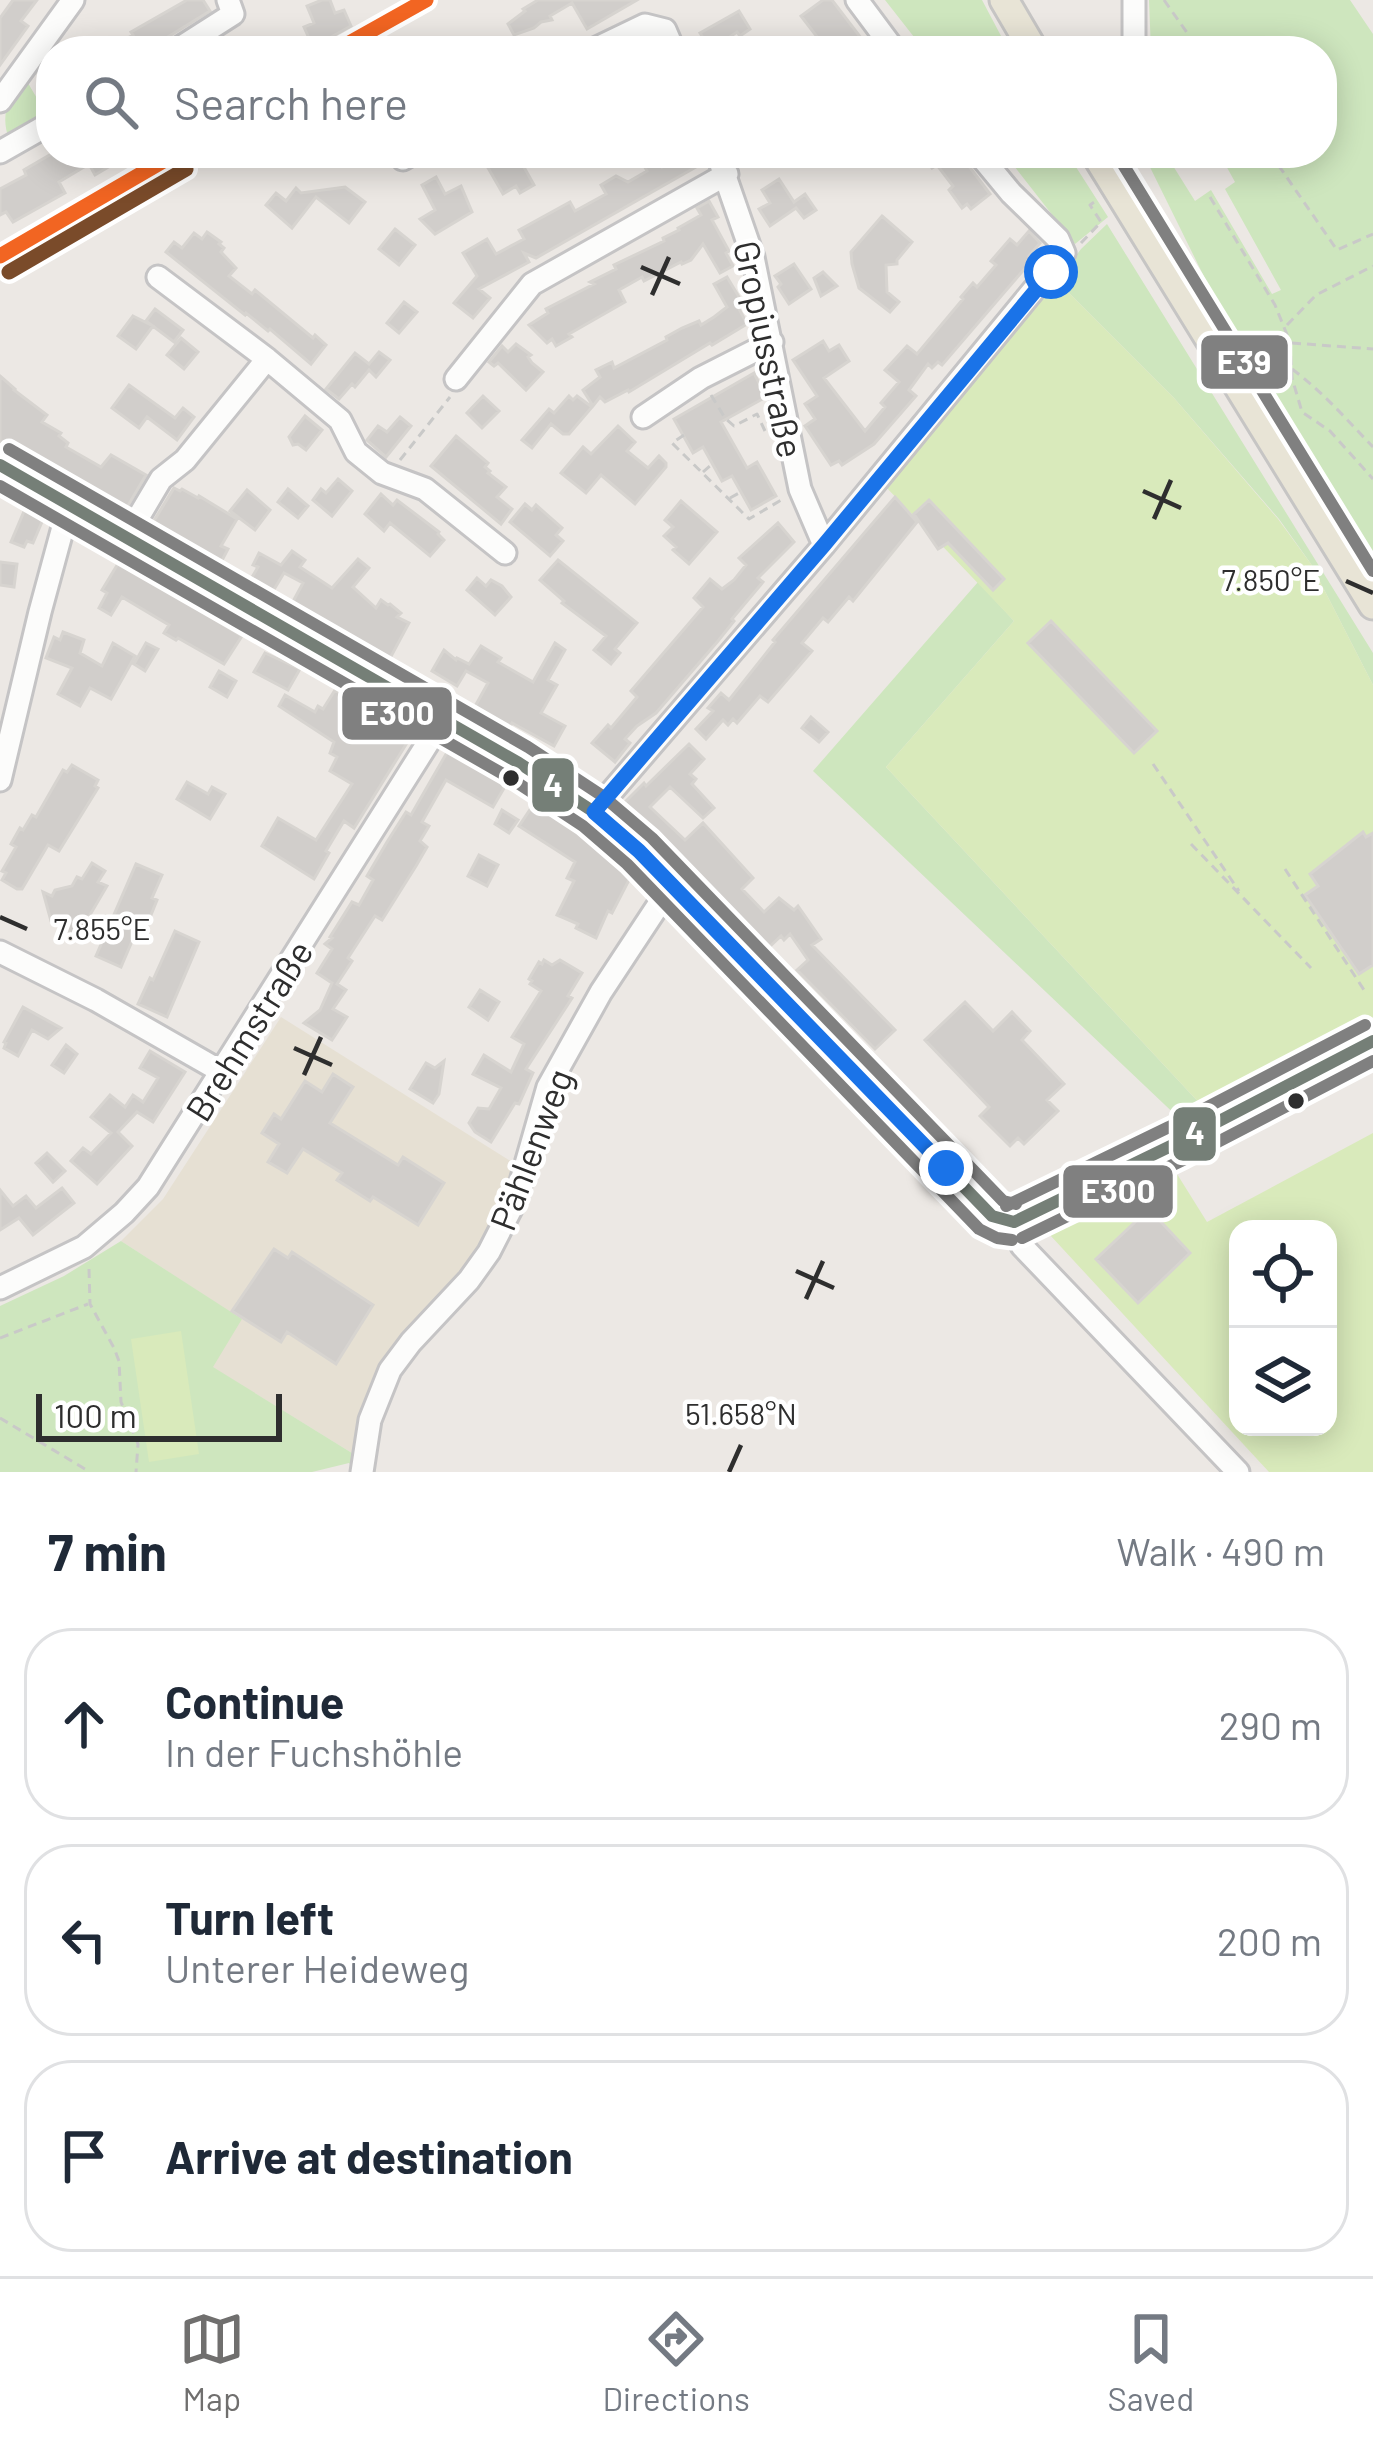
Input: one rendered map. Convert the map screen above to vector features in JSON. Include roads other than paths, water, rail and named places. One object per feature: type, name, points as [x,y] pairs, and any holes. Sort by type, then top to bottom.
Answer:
[{"type":"main road","points":[[1004,0],[1025,36]]},
{"type":"main road","points":[[1104,168],[1373,605]]},
{"type":"street","points":[[47,36],[73,0]]},
{"type":"street","points":[[199,36],[233,14],[228,0]]},
{"type":"street","points":[[856,0],[884,36]]},
{"type":"street","points":[[1133,36],[1134,0]]},
{"type":"street","points":[[623,36],[645,26],[665,30],[668,36]]},
{"type":"street","points":[[0,101],[36,51]]},
{"type":"street","points":[[0,152],[36,132]]},
{"type":"street","points":[[456,379],[532,284],[716,168]]},
{"type":"street","name":"Gropiusstraße","points":[[723,168],[753,257],[800,489],[824,545]]},
{"type":"street","points":[[594,812],[824,545],[1064,254],[1058,239],[990,168]]},
{"type":"street","points":[[158,277],[340,420],[356,452],[388,476],[425,489],[505,553]]},
{"type":"street","points":[[643,417],[701,378],[772,342]]},
{"type":"street","points":[[127,538],[160,479],[185,460],[266,359]]},
{"type":"street","points":[[0,465],[539,775],[594,812],[639,851],[992,1216],[1013,1222],[1373,1040]]},
{"type":"street","points":[[0,780],[69,505]]},
{"type":"street","name":"Brehmstraße","points":[[0,1288],[84,1247],[148,1187],[443,719]]},
{"type":"street","name":"Pählenweg","points":[[362,1472],[370,1420],[390,1370],[469,1280],[497,1238],[515,1199],[548,1087],[601,992],[674,887]]},
{"type":"street","points":[[0,952],[222,1072]]},
{"type":"street","points":[[1013,1222],[1022,1246],[1238,1472]]}]
